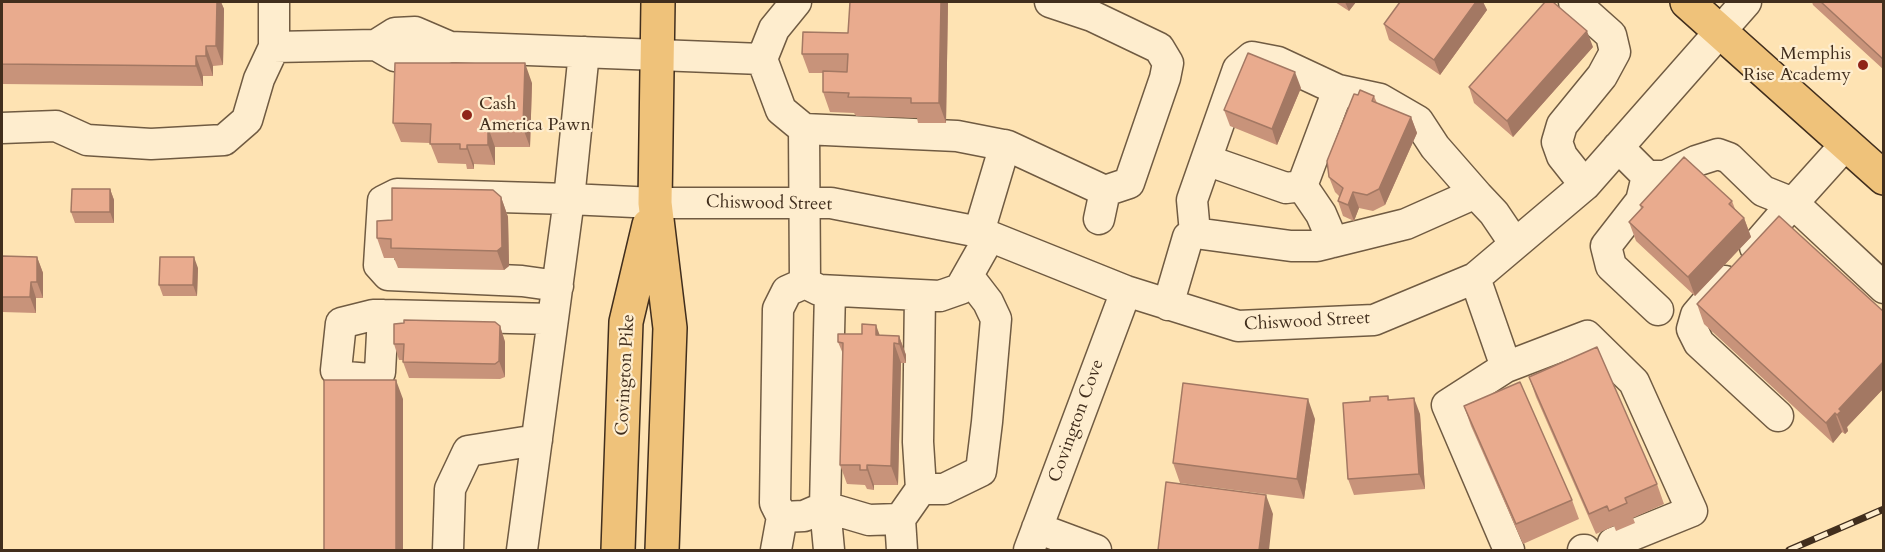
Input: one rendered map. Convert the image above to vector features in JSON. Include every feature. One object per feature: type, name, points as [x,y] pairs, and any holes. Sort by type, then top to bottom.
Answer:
[{"type":"main road","name":"Covington Pike","points":[[658,2],[655,203],[670,328],[662,550]]},
{"type":"main road","points":[[1687,2],[1884,178]]},
{"type":"main road","name":"Covington Pike","points":[[618,550],[626,322],[655,203]]},
{"type":"street","points":[[2,128],[56,126],[87,140],[151,144],[224,140],[247,120],[259,79],[274,47],[274,2]]},
{"type":"street","points":[[796,2],[774,29],[762,59],[781,110],[804,129],[957,136],[1005,146],[1102,205],[1129,183],[1168,63],[1159,48],[1092,16],[1050,2]]},
{"type":"street","points":[[1574,2],[1611,36],[1615,52],[1602,76],[1562,125],[1557,142],[1562,156],[1585,185]]},
{"type":"street","name":"Chiswood Street","points":[[570,188],[655,203],[831,202],[984,234],[1126,291],[1238,326],[1374,320],[1475,278],[1585,185],[1746,2]]},
{"type":"street","points":[[274,47],[376,45],[395,56],[414,58],[450,47],[762,59]]},
{"type":"street","points":[[522,550],[558,286],[584,52]]},
{"type":"street","points":[[1195,233],[1192,200],[1238,69],[1252,57],[1278,62],[1338,90],[1380,99],[1418,121],[1435,147],[1494,213],[1515,244]]},
{"type":"street","points":[[1302,186],[1338,90]]},
{"type":"street","points":[[804,129],[806,203],[818,287],[825,507],[829,550]]},
{"type":"street","points":[[1778,416],[1700,343],[1692,329],[1696,315],[1846,144]]},
{"type":"street","points":[[776,550],[782,517],[775,503],[778,309],[787,291],[818,287],[940,296],[960,289],[968,276],[984,234],[1005,146]]},
{"type":"street","points":[[1618,147],[1647,176],[1665,176],[1696,161],[1718,154],[1729,158],[1763,192],[1793,203],[1884,288]]},
{"type":"street","points":[[1206,160],[1286,188],[1302,186]]},
{"type":"street","points":[[417,176],[570,188]]},
{"type":"street","points":[[1647,176],[1641,201],[1606,246],[1611,266],[1658,310]]},
{"type":"street","points":[[1302,186],[1321,214],[1333,242]]},
{"type":"street","points":[[558,286],[522,280],[388,275],[379,265],[383,201],[397,194],[570,188]]},
{"type":"street","points":[[1168,305],[1188,237],[1195,233],[1291,246],[1333,242],[1406,224],[1469,196],[1478,195]]},
{"type":"street","points":[[921,489],[944,489],[981,471],[996,319],[988,302],[968,276]]},
{"type":"street","points":[[1475,278],[1506,367]]},
{"type":"street","name":"Covington Cove","points":[[1033,539],[1126,291]]},
{"type":"street","points":[[902,550],[900,519],[921,489],[918,442],[920,295]]},
{"type":"street","points":[[383,315],[553,319]]},
{"type":"street","points":[[1509,550],[1447,405],[1506,367],[1587,336],[1634,382],[1692,511],[1594,548]]},
{"type":"street","points":[[448,550],[450,489],[468,451],[537,440]]},
{"type":"street","points":[[782,517],[804,516],[825,507],[869,520],[900,519]]},
{"type":"street","points":[[1033,539],[1096,550]]},
{"type":"building","points":[[2,2],[217,2],[216,46],[206,46],[206,56],[196,56],[196,66],[2,64]]},
{"type":"building","points":[[850,2],[941,2],[939,103],[911,103],[911,98],[848,97],[849,93],[823,92],[823,71],[847,72],[848,54],[802,54],[803,32],[848,33]]},
{"type":"building","points":[[1400,2],[1476,2],[1434,60],[1384,24]]},
{"type":"building","points":[[1545,2],[1553,2],[1587,31],[1507,121],[1469,87]]},
{"type":"building","points":[[1821,2],[1884,2],[1884,60]]},
{"type":"building","points":[[1248,53],[1295,72],[1272,129],[1224,110]]},
{"type":"building","name":"Cash America Pawn","points":[[395,63],[525,63],[523,128],[488,127],[488,145],[467,145],[467,149],[460,149],[460,144],[430,144],[431,124],[393,123]]},
{"type":"building","points":[[1360,90],[1374,96],[1372,101],[1411,117],[1379,189],[1367,195],[1353,192],[1348,205],[1338,201],[1343,188],[1329,177],[1327,161],[1354,94],[1358,95]]},
{"type":"building","points":[[1684,157],[1732,201],[1729,204],[1744,218],[1688,277],[1629,222],[1643,207],[1640,205]]},
{"type":"building","points":[[392,188],[493,190],[501,197],[502,247],[497,251],[391,248],[391,239],[377,238],[377,221],[392,220]]},
{"type":"building","points":[[72,189],[110,189],[110,212],[71,212]]},
{"type":"building","points":[[1779,216],[1884,312],[1884,361],[1839,409],[1841,411],[1837,415],[1835,413],[1826,423],[1697,304]]},
{"type":"building","points":[[2,256],[37,257],[37,282],[31,282],[30,297],[2,297]]},
{"type":"building","points":[[160,257],[194,257],[193,285],[159,285]]},
{"type":"building","points":[[404,320],[495,322],[500,326],[499,361],[495,364],[403,362],[404,344],[394,344],[394,324],[404,323]]},
{"type":"building","points":[[862,324],[876,325],[876,335],[899,336],[899,344],[894,343],[891,466],[867,465],[867,470],[860,470],[860,465],[840,465],[843,343],[838,342],[838,334],[862,334]]},
{"type":"building","points":[[1597,347],[1657,484],[1625,498],[1627,503],[1609,511],[1607,506],[1589,514],[1529,377]]},
{"type":"building","points":[[324,380],[396,380],[396,550],[324,550]]},
{"type":"building","points":[[1520,382],[1572,500],[1516,524],[1464,406]]},
{"type":"building","points":[[1183,383],[1308,399],[1297,479],[1173,463]]},
{"type":"building","points":[[1388,396],[1388,400],[1414,398],[1419,474],[1348,479],[1343,403],[1370,401],[1370,397]]},
{"type":"building","points":[[1166,482],[1266,495],[1259,550],[1158,550]]},
{"type":"railway","points":[[1789,550],[1884,509]]},
{"type":"place","name":"Memphis Rise Academy","points":[[1863,65]]},
{"type":"place","name":"Cash America Pawn","points":[[467,115]]}]
